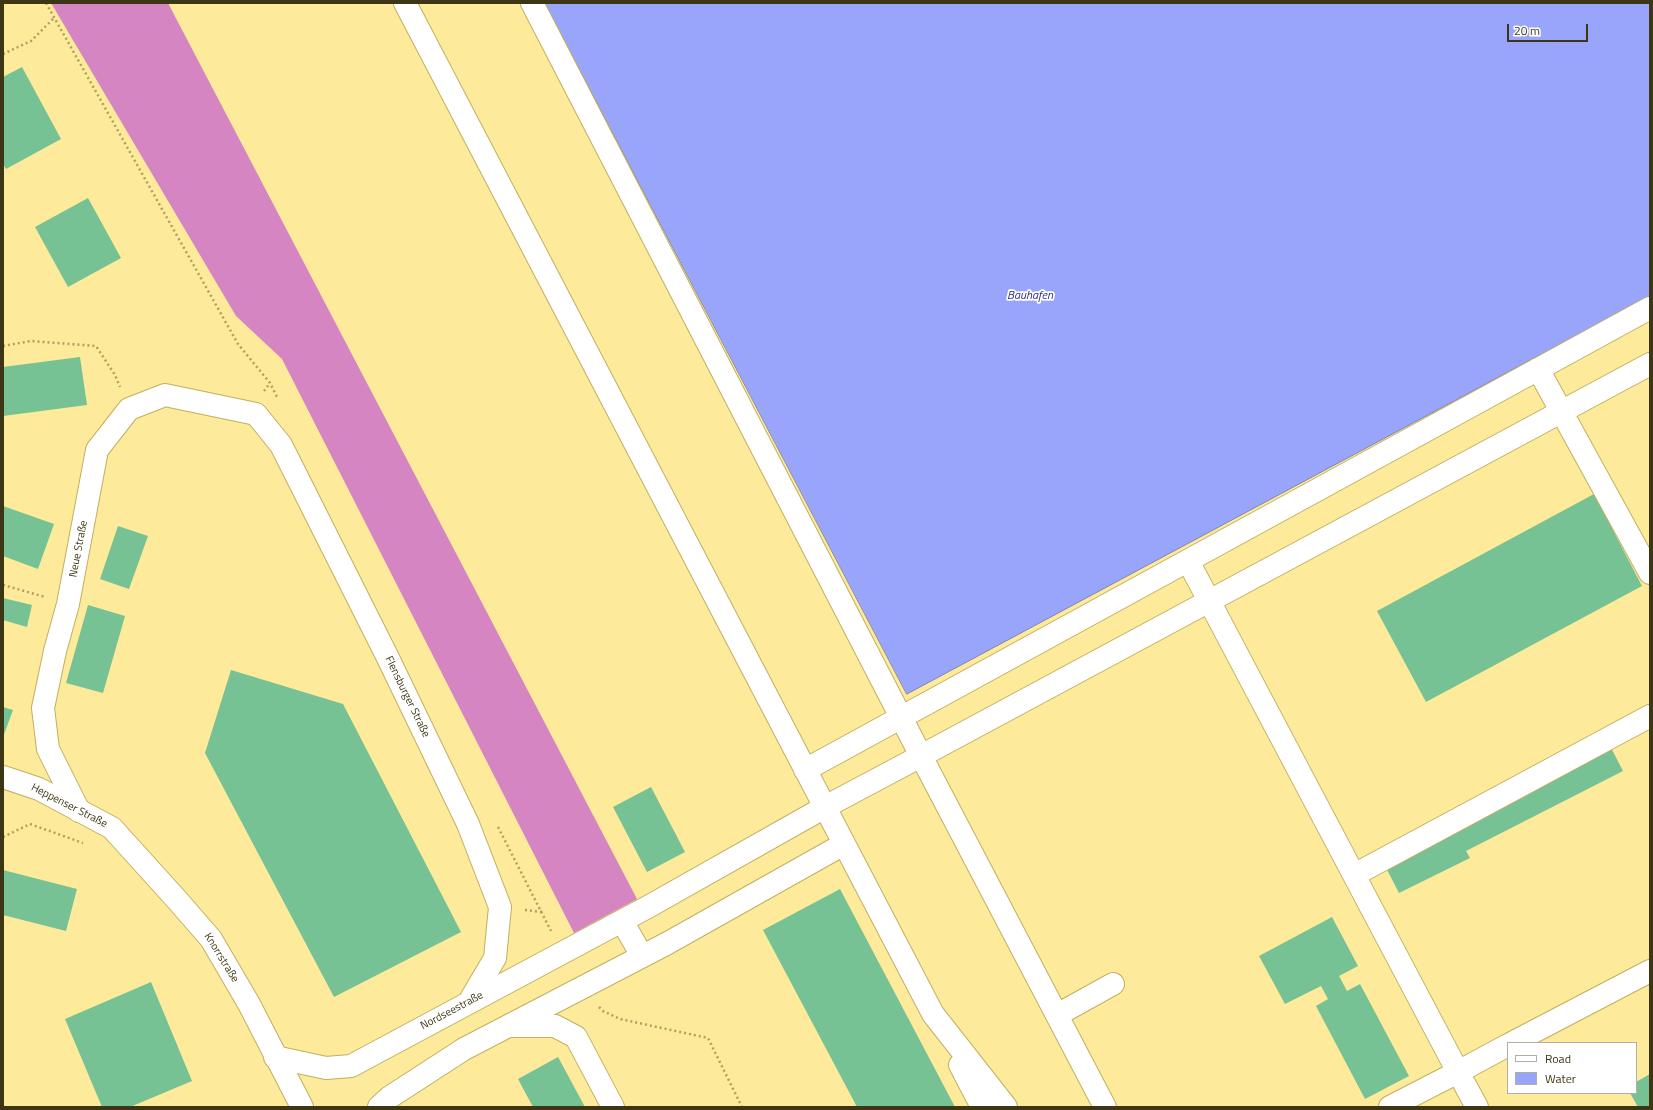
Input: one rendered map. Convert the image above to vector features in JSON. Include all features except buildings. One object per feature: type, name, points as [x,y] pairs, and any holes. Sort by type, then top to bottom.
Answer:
[{"type":"street","points":[[405,3],[982,1107]]},
{"type":"street","points":[[532,3],[921,756],[1105,1107]]},
{"type":"street","points":[[805,770],[1650,308]]},
{"type":"street","name":"Nordseestraße","points":[[275,1057],[326,1068],[351,1066],[646,908],[825,807],[1650,364]]},
{"type":"street","points":[[1538,369],[1650,573]]},
{"type":"street","name":"Flensburger Straße","points":[[129,409],[165,395],[246,411],[256,414],[281,445],[388,658],[468,824],[500,907],[495,958],[470,1002]]},
{"type":"street","name":"Neue Straße","points":[[79,811],[48,749],[43,708],[55,651],[68,604],[97,450],[129,409]]},
{"type":"street","points":[[1188,560],[1477,1107]]},
{"type":"street","points":[[1354,875],[1650,716]]},
{"type":"street","name":"Heppenser Straße","points":[[3,777],[39,789],[112,828]]},
{"type":"street","name":"Knorrstraße","points":[[112,828],[211,939],[249,1004],[302,1107]]},
{"type":"street","points":[[379,1107],[390,1097],[464,1049],[666,944],[844,844]]},
{"type":"street","points":[[622,921],[642,956]]},
{"type":"street","points":[[1514,1042],[1650,971]]},
{"type":"street","points":[[1057,1015],[1113,984]]},
{"type":"street","points":[[933,1014],[1006,1107]]},
{"type":"street","points":[[508,1026],[554,1026],[576,1038],[613,1107]]},
{"type":"street","points":[[1390,1107],[1507,1046]]},
{"type":"path","points":[[46,3],[238,344],[270,383]]},
{"type":"path","points":[[3,54],[31,41],[54,18]]},
{"type":"path","points":[[3,346],[31,341],[96,346],[116,375],[129,409]]},
{"type":"path","points":[[3,585],[68,604]]},
{"type":"path","points":[[3,837],[30,824],[88,845]]},
{"type":"path","points":[[542,912],[563,953]]},
{"type":"path","points":[[581,988],[603,1011],[620,1020],[708,1038],[742,1107]]},
{"type":"shaded area","points":[[51,3],[168,3],[637,899],[574,933],[282,359],[236,316]]},
{"type":"water","name":"Bauhafen","points":[[545,3],[1650,3],[1650,296],[907,694]]}]
